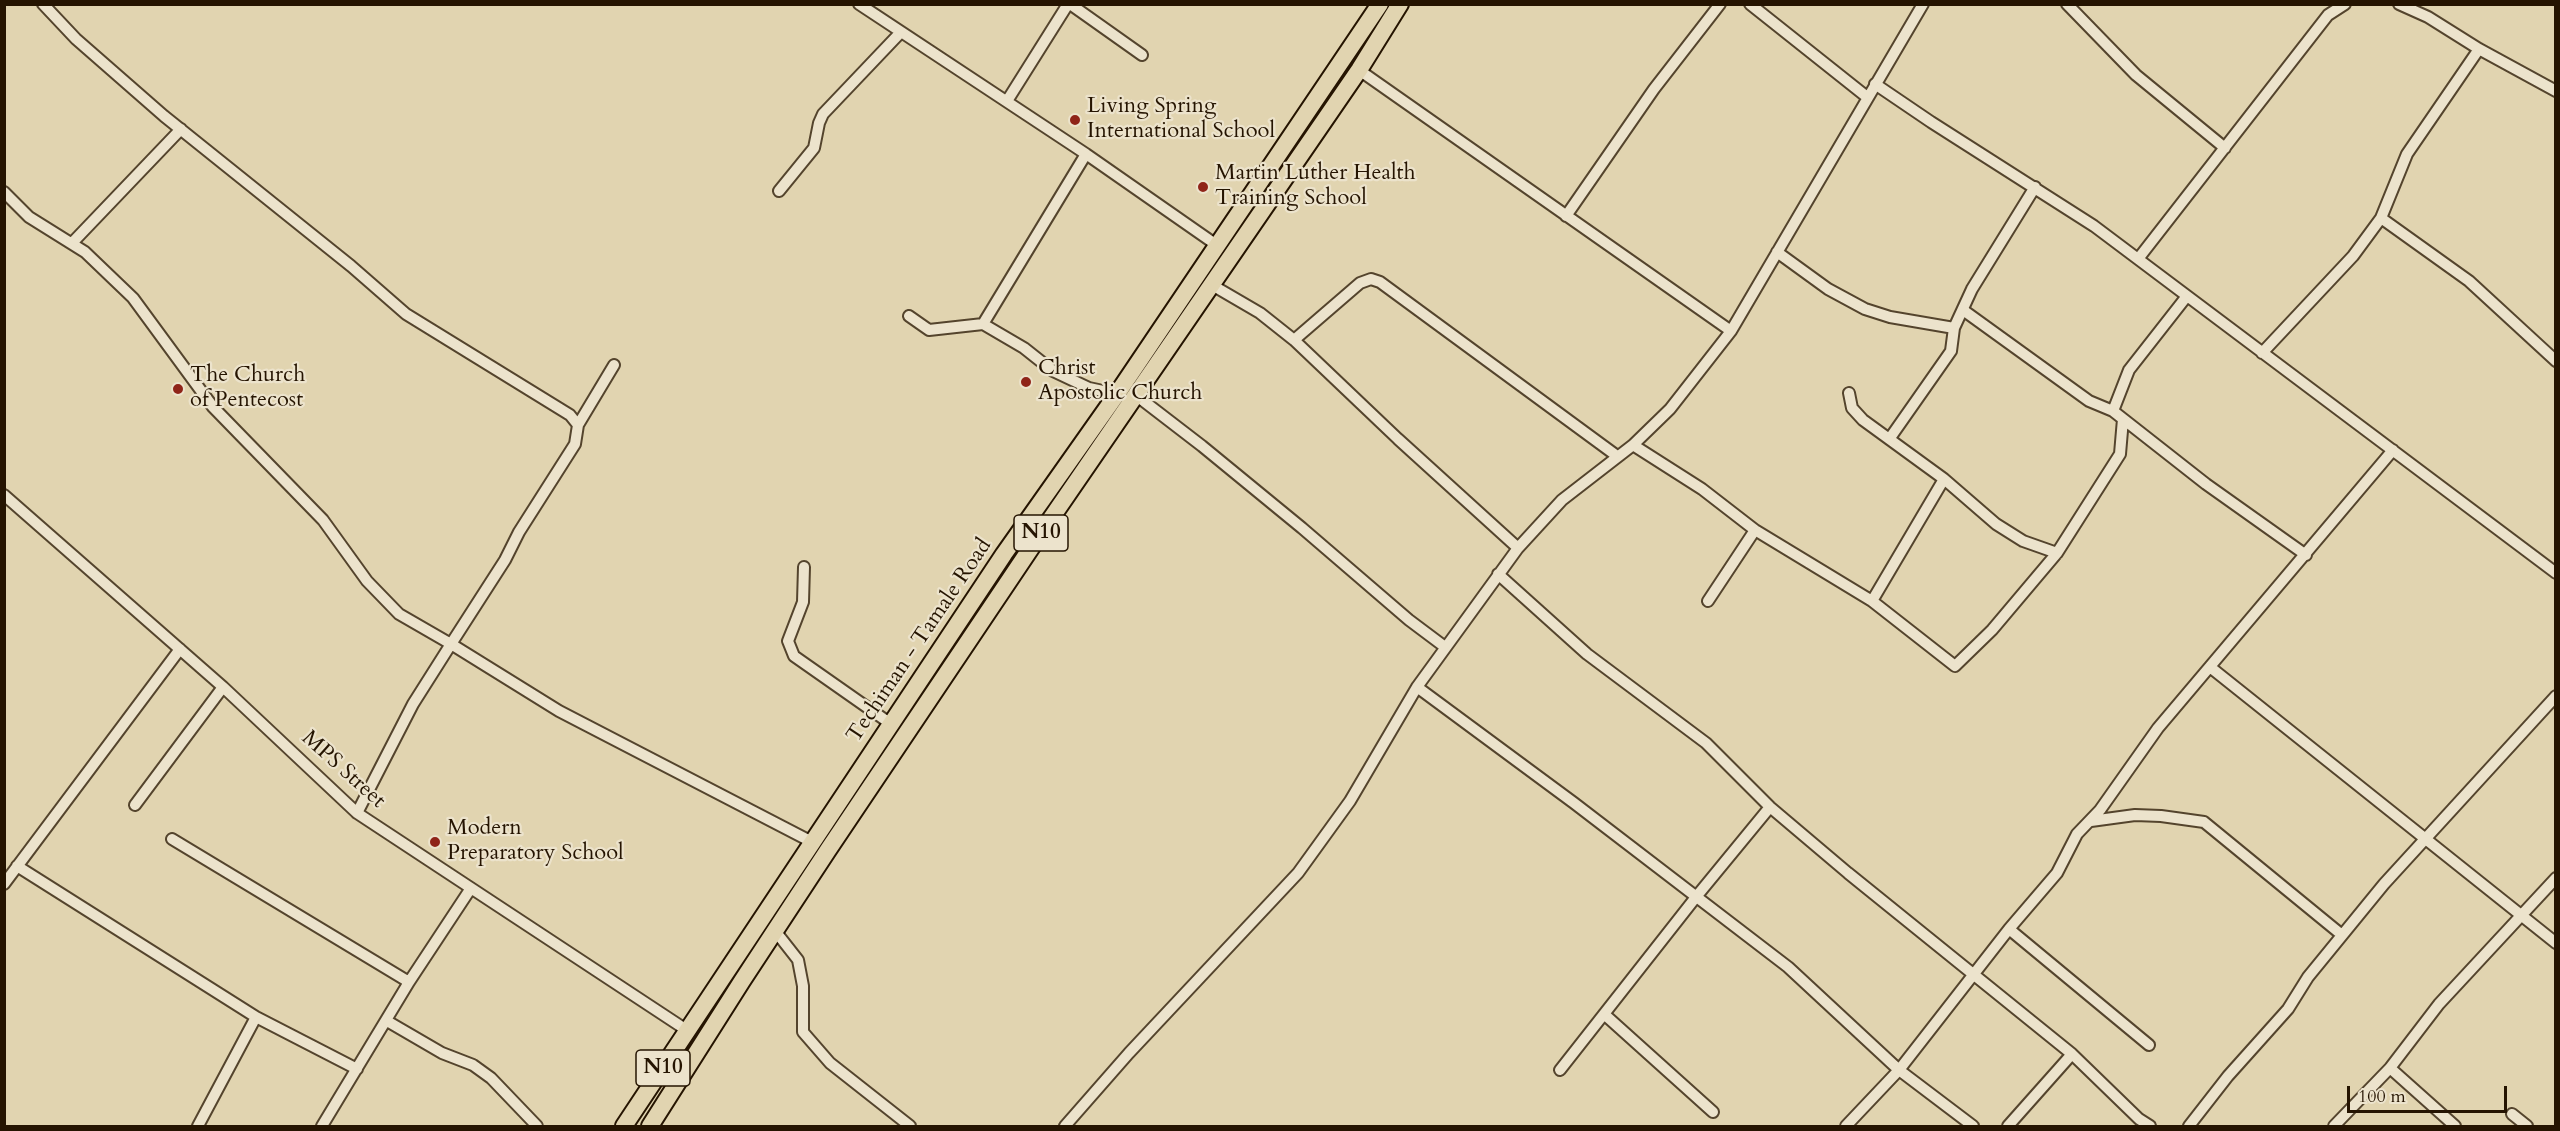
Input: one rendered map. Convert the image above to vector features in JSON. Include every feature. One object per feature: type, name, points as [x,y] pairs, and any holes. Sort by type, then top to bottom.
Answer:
[{"type":"highway","name":"Techiman - Tamale Road","points":[[624,1126],[1004,554],[1117,394],[1380,4]]},
{"type":"highway","name":"Techiman - Tamale Road","points":[[650,1126],[742,981],[1039,536],[1359,70],[1400,4]]},
{"type":"street","points":[[43,4],[76,39],[181,129],[351,266],[406,314],[570,415],[578,425]]},
{"type":"street","points":[[859,4],[1086,154],[1218,246]]},
{"type":"street","points":[[1007,101],[1069,4],[1142,55]]},
{"type":"street","points":[[1566,216],[1654,88],[1720,4]]},
{"type":"street","points":[[1750,4],[1867,97]]},
{"type":"street","points":[[1065,1126],[1129,1053],[1298,873],[1350,801],[1417,687],[1518,548],[1562,500],[1633,445],[1670,409],[1731,331],[1923,4]]},
{"type":"street","points":[[2067,4],[2136,75],[2224,148]]},
{"type":"street","points":[[2139,259],[2328,15],[2345,4]]},
{"type":"street","points":[[2399,4],[2428,17],[2479,49],[2556,91]]},
{"type":"street","points":[[779,191],[814,148],[819,123],[824,114],[900,32]]},
{"type":"street","points":[[2262,353],[2353,256],[2381,218],[2407,153],[2479,49]]},
{"type":"street","points":[[1359,70],[1731,331]]},
{"type":"street","points":[[1875,84],[2094,226],[2556,573]]},
{"type":"street","points":[[74,242],[181,129]]},
{"type":"street","points":[[983,324],[1086,154]]},
{"type":"street","points":[[1890,438],[1951,351],[1954,328],[1972,289],[2035,187]]},
{"type":"street","points":[[4,192],[29,217],[74,242],[133,298],[213,407],[323,520],[367,581],[399,614],[559,711],[812,842]]},
{"type":"street","points":[[2381,218],[2469,281],[2556,361]]},
{"type":"street","points":[[1777,252],[1828,289],[1865,309],[1890,317],[1954,328]]},
{"type":"street","points":[[1294,340],[1360,283],[1371,279],[1380,282],[1617,456]]},
{"type":"street","points":[[1212,285],[1260,313],[1294,340],[1518,548]]},
{"type":"street","points":[[2113,411],[2129,370],[2187,296]]},
{"type":"street","points":[[1963,310],[2089,401],[2113,411],[2206,484],[2306,555]]},
{"type":"street","points":[[909,316],[929,330],[983,324],[1024,348],[1053,371],[1089,388],[1117,394]]},
{"type":"street","points":[[357,813],[413,704],[506,560],[519,532],[575,444],[578,425],[614,365]]},
{"type":"street","points":[[1850,393],[1852,408],[1863,420],[1944,479],[1996,524],[2024,541],[2056,553]]},
{"type":"street","points":[[1137,396],[1202,446],[1409,620],[1445,647]]},
{"type":"street","points":[[1633,445],[1702,489],[1755,530],[1872,601],[1955,666],[1992,630],[2056,553],[2120,454],[2123,419]]},
{"type":"street","points":[[1846,1126],[1899,1070],[2056,873],[2076,834],[2091,821],[2158,728],[2393,450]]},
{"type":"street","points":[[1872,601],[1944,479]]},
{"type":"street","name":"MPS Street","points":[[4,495],[223,687],[357,813],[688,1031]]},
{"type":"street","points":[[1708,601],[1755,530]]},
{"type":"street","points":[[804,567],[803,602],[788,640],[794,656],[891,724]]},
{"type":"street","points":[[1498,574],[1587,654],[1706,743],[1770,807],[2072,1054],[2139,1119],[2150,1126]]},
{"type":"street","points":[[4,884],[180,649]]},
{"type":"street","points":[[2210,667],[2523,914],[2556,943]]},
{"type":"street","points":[[135,805],[223,687]]},
{"type":"street","points":[[1417,687],[1575,803],[1788,967],[1899,1070],[1973,1126]]},
{"type":"street","points":[[2189,1126],[2228,1076],[2288,1009],[2308,977],[2384,884],[2556,696]]},
{"type":"street","points":[[1560,1070],[1770,807]]},
{"type":"street","points":[[2091,821],[2135,815],[2204,822],[2342,935]]},
{"type":"street","points":[[171,839],[409,982]]},
{"type":"street","points":[[17,866],[256,1017],[357,1069]]},
{"type":"street","points":[[2334,1126],[2390,1068],[2439,1004],[2556,878]]},
{"type":"street","points":[[322,1126],[409,982],[471,888]]},
{"type":"street","points":[[2009,930],[2149,1045]]},
{"type":"street","points":[[776,932],[798,960],[803,986],[803,1032],[830,1063],[910,1126]]},
{"type":"street","points":[[1604,1014],[1713,1112]]},
{"type":"street","points":[[198,1126],[256,1017]]},
{"type":"street","points":[[387,1021],[442,1053],[473,1065],[491,1078],[537,1126]]},
{"type":"street","points":[[2008,1126],[2072,1054]]},
{"type":"street","points":[[2390,1068],[2455,1126]]},
{"type":"street","points":[[2512,1114],[2527,1126]]},
{"type":"place","name":"Living Spring International School","points":[[1075,120]]},
{"type":"place","name":"Martin Luther Health Training School","points":[[1203,187]]},
{"type":"place","name":"Christ Apostolic Church","points":[[1026,382]]},
{"type":"place","name":"The Church of Pentecost","points":[[178,389]]},
{"type":"place","name":"Modern Preparatory School","points":[[435,842]]}]
